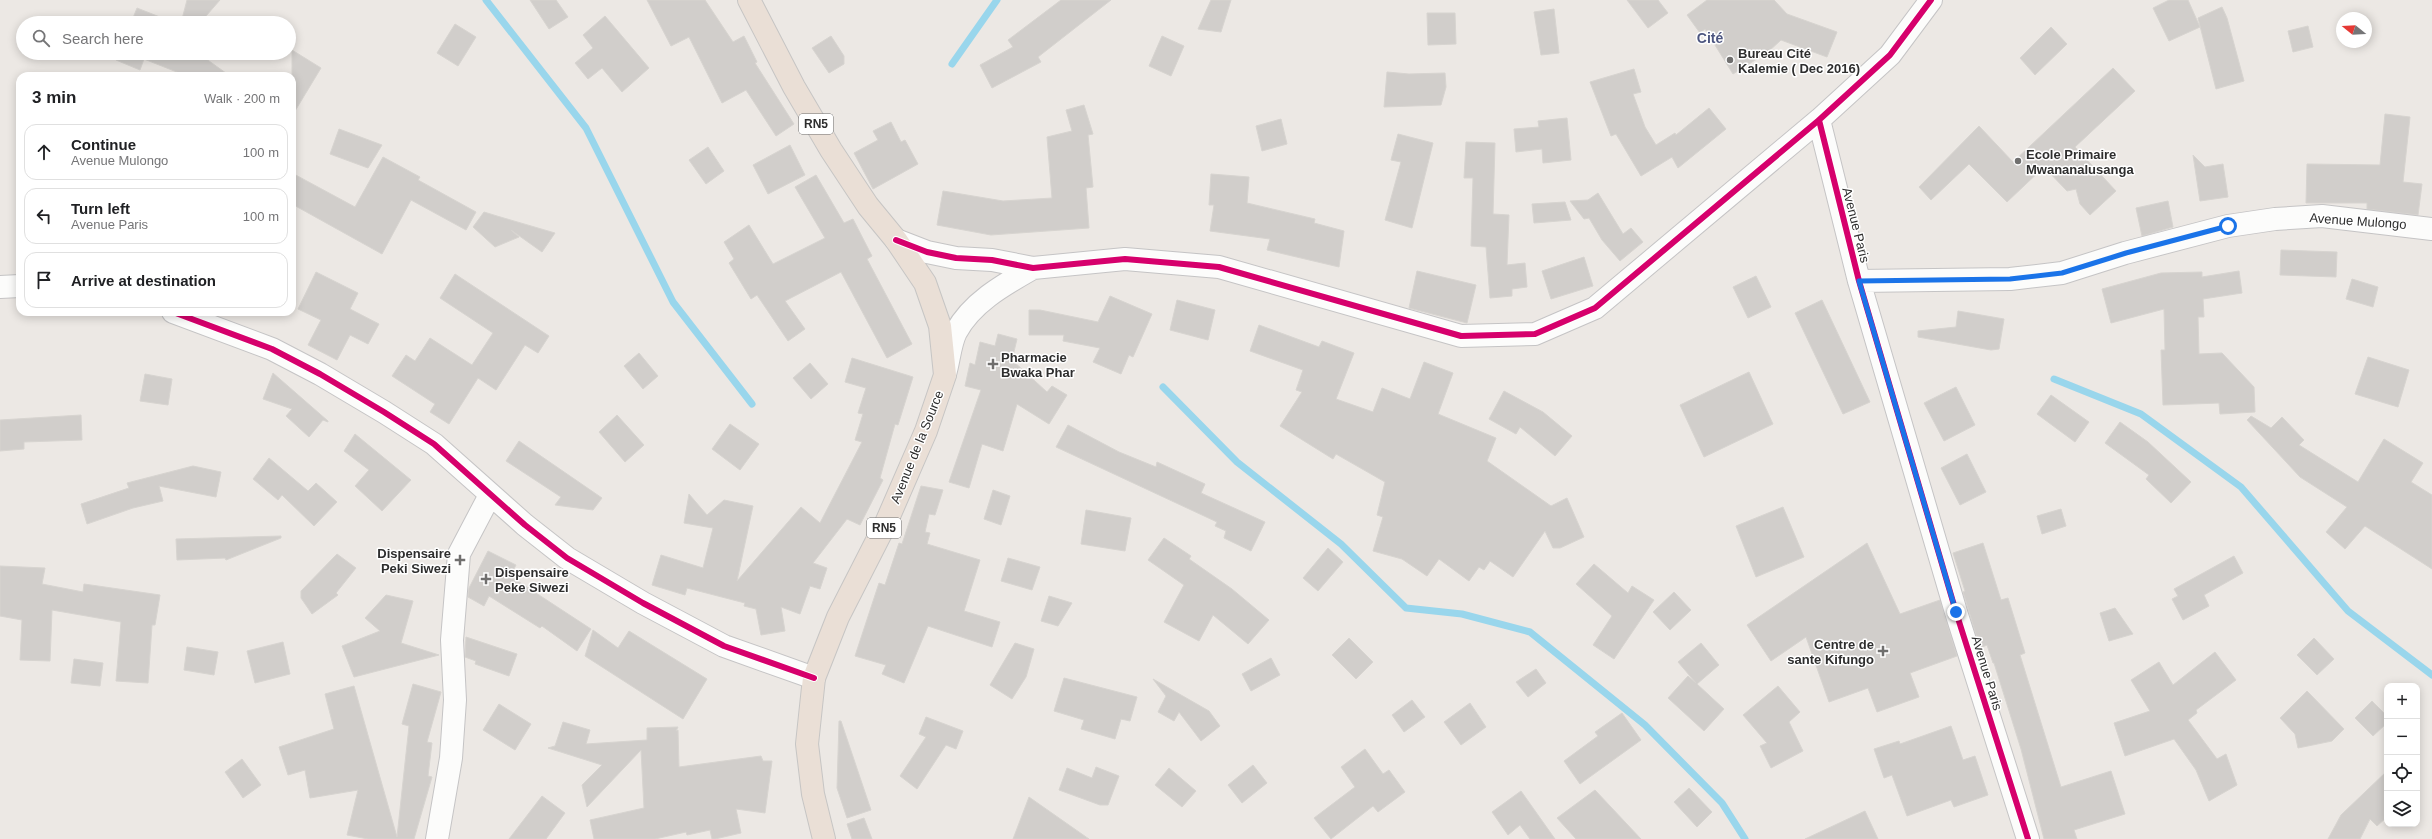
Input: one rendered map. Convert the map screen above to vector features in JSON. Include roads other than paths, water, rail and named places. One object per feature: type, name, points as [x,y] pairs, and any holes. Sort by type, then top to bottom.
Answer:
[{"type":"highway","name":"RN5","points":[[749,0],[794,87],[831,150],[868,206],[896,240]]},
{"type":"highway","name":"Avenue de la Source","points":[[824,839],[813,794],[807,744],[814,678],[838,616],[886,523],[923,438],[945,375],[940,326],[925,283],[896,240]]},
{"type":"street","points":[[896,240],[927,252],[956,258],[992,260],[1033,268],[1125,259],[1219,267],[1461,336],[1535,334],[1595,308],[1818,120],[1890,55],[1931,0]]},
{"type":"street","name":"Avenue Paris","points":[[1818,120],[1859,281],[1956,612],[2028,839]]},
{"type":"street","name":"Avenue Mulongo","points":[[1859,281],[2010,279],[2062,273],[2126,253],[2228,226],[2276,219],[2322,216],[2432,229]]},
{"type":"street","points":[[945,375],[956,332],[978,304],[1002,286],[1033,268]]},
{"type":"street","points":[[0,287],[16,286]]},
{"type":"street","points":[[184,316],[272,349],[320,374],[434,444],[490,495],[567,558],[643,603],[724,646],[814,678]]},
{"type":"street","points":[[437,839],[452,751],[455,700],[452,640],[459,554],[490,495]]},
{"type":"waterway","points":[[486,0],[586,128],[673,302],[752,404]]},
{"type":"waterway","points":[[952,64],[997,0]]},
{"type":"waterway","points":[[2054,379],[2141,414],[2241,487],[2348,611],[2432,675]]},
{"type":"waterway","points":[[1163,387],[1237,462],[1341,544],[1406,608],[1462,614],[1530,632],[1645,725],[1722,803],[1745,839]]},
{"type":"place","name":"Bureau Cité Kalemie ( Dec 2016)","points":[[1730,60]]},
{"type":"place","name":"Ecole Primaire Mwananalusanga","points":[[2018,161]]},
{"type":"place","name":"Pharmacie Bwaka Phar","points":[[993,364]]},
{"type":"place","name":"Dispensaire Peki Siwezi","points":[[460,560]]},
{"type":"place","name":"Dispensaire Peke Siwezi","points":[[486,579]]},
{"type":"place","name":"Centre de sante Kifungo","points":[[1883,651]]},
{"type":"district","name":"Cité","points":[[1710,38]]}]
